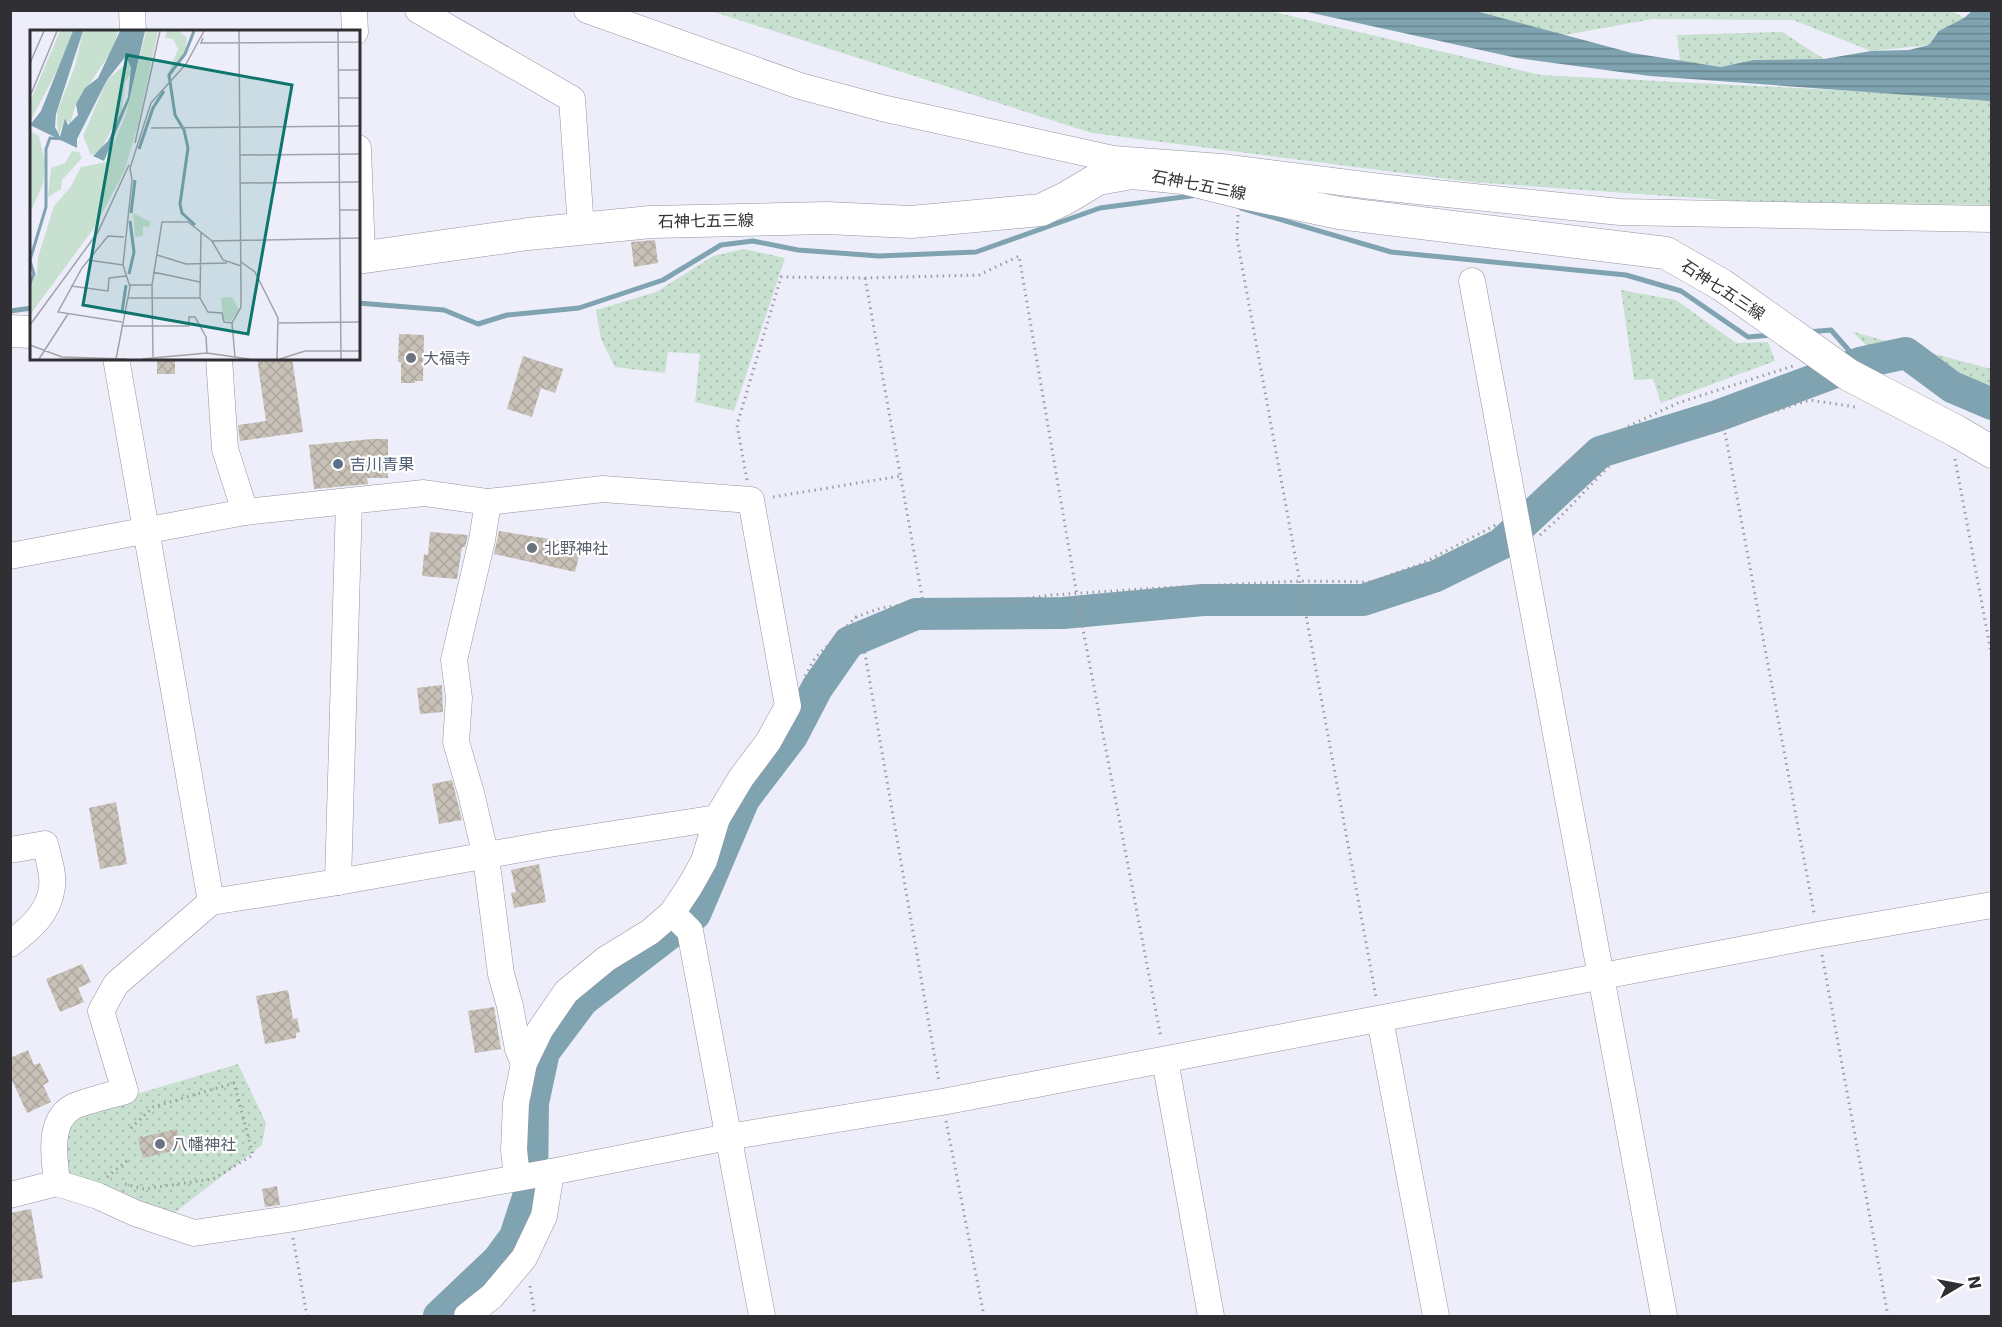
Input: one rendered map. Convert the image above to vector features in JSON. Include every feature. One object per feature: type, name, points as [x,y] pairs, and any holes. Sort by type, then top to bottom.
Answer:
[{"type":"main road","name":"石神七五三線","points":[[360,258],[581,228],[651,222],[827,218],[910,222],[1041,210],[1098,179],[1132,172],[1183,178],[1339,213],[1666,253],[1722,285],[1849,375],[1956,431],[1978,457]]},
{"type":"main road","points":[[10,331],[30,332]]},
{"type":"street","points":[[132,10],[133,30]]},
{"type":"street","points":[[354,10],[355,30]]},
{"type":"street","points":[[418,10],[572,99],[581,228]]},
{"type":"street","points":[[587,10],[800,86],[882,108],[1113,159],[1222,167],[1388,188],[1620,212],[1992,219]]},
{"type":"street","points":[[1472,281],[1664,1317]]},
{"type":"street","points":[[116,360],[211,902]]},
{"type":"street","points":[[219,360],[225,448],[245,512]]},
{"type":"street","points":[[10,556],[245,512],[424,494],[488,502],[603,489],[752,500],[788,706],[768,742],[741,778],[717,818],[704,861],[690,886],[679,920],[728,1137],[762,1317]]},
{"type":"street","points":[[338,882],[349,502]]},
{"type":"street","points":[[488,502],[482,540],[454,660],[459,698],[456,742],[486,857],[501,974],[518,1049],[524,1064]]},
{"type":"street","points":[[57,1184],[54,1145],[58,1124],[70,1108],[125,1091],[101,1011],[116,984],[211,902],[486,857],[549,844],[717,818]]},
{"type":"street","points":[[10,850],[45,844],[52,886],[45,910],[27,932],[10,944]]},
{"type":"street","points":[[10,1195],[57,1184],[98,1196],[135,1213],[194,1233],[289,1219],[551,1172],[728,1137],[942,1102],[1818,935],[1992,905]]},
{"type":"street","points":[[517,1177],[514,1150],[516,1103],[524,1064],[540,1030],[566,992],[606,959],[650,932],[679,920]]},
{"type":"street","points":[[1380,1019],[1436,1317]]},
{"type":"street","points":[[1165,1060],[1210,1317]]},
{"type":"street","points":[[467,1317],[492,1296],[524,1258],[544,1216],[551,1172]]},
{"type":"path","points":[[1239,192],[1237,239],[1380,1019]]},
{"type":"path","points":[[900,476],[752,500],[737,425],[781,276],[865,278],[979,275],[1018,256],[1077,595],[1165,1060]]},
{"type":"path","points":[[865,278],[923,602]]},
{"type":"path","points":[[788,706],[815,658],[856,617],[881,608],[923,602],[976,605],[1052,595],[1301,581],[1371,582],[1421,564],[1515,515],[1567,463],[1631,425],[1678,403],[1824,356]]},
{"type":"path","points":[[1522,552],[1559,518],[1615,460],[1810,400],[1853,406],[1863,410]]},
{"type":"path","points":[[1724,427],[1888,1317]]},
{"type":"path","points":[[1978,457],[1955,457],[1992,658]]},
{"type":"path","points":[[856,617],[864,648],[942,1102],[984,1317]]},
{"type":"path","points":[[106,1178],[144,1189],[213,1179],[253,1155],[234,1083],[153,1107],[130,1130]]},
{"type":"path","points":[[289,1219],[308,1317]]},
{"type":"path","points":[[524,1258],[536,1317]]},
{"type":"green space","points":[[1950,10],[1964,18],[1929,45],[1871,51],[1793,20],[1653,19],[1564,35],[1476,11]]},
{"type":"green space","points":[[711,11],[1270,11],[1541,75],[1991,98],[1991,205],[1737,201],[1472,182],[1092,133]]},
{"type":"green space","points":[[1782,32],[1824,59],[1722,67],[1680,61],[1677,35]]},
{"type":"green space","points":[[744,249],[785,258],[734,411],[695,402],[700,354],[668,352],[665,373],[615,367],[601,339],[596,310],[656,292],[713,256]]},
{"type":"green space","points":[[1621,290],[1676,300],[1736,343],[1768,342],[1775,361],[1661,403],[1653,379],[1634,380]]},
{"type":"green space","points":[[1853,332],[1991,369],[1991,400],[1876,356]]},
{"type":"green space","points":[[238,1064],[266,1123],[262,1145],[168,1218],[74,1177],[65,1169],[67,1123],[79,1111]]},
{"type":"water","points":[[1303,11],[1476,11],[1632,53],[1721,67],[1754,60],[1824,59],[1871,51],[1909,50],[1929,45],[1939,31],[1964,18],[1972,11],[1991,11],[1991,101],[1650,76],[1517,58]]},
{"type":"building","points":[[655,240],[658,263],[634,267],[631,242]]},
{"type":"building","name":"大福寺","points":[[399,334],[424,335],[423,381],[401,383],[401,362],[398,362]]},
{"type":"building","points":[[523,356],[563,369],[555,393],[541,388],[532,417],[507,409]]},
{"type":"building","points":[[157,360],[175,360],[175,374],[157,374]]},
{"type":"building","points":[[257,360],[292,360],[303,432],[240,441],[238,425],[266,421]]},
{"type":"building","name":"吉川青果","points":[[388,439],[388,478],[367,478],[368,484],[314,489],[309,445]]},
{"type":"building","name":"北野神社","points":[[499,531],[582,544],[575,572],[494,554]]},
{"type":"building","points":[[430,532],[468,535],[465,547],[462,547],[457,579],[422,576],[424,554],[428,555]]},
{"type":"building","points":[[442,685],[443,712],[420,714],[417,688]]},
{"type":"building","points":[[452,780],[462,820],[439,824],[432,784]]},
{"type":"building","points":[[116,802],[127,864],[100,869],[89,808]]},
{"type":"building","points":[[539,864],[546,902],[514,908],[511,893],[516,892],[511,870]]},
{"type":"building","points":[[82,964],[91,982],[78,988],[84,1002],[60,1012],[46,979]]},
{"type":"building","points":[[288,990],[293,1019],[297,1018],[300,1032],[296,1033],[296,1038],[265,1044],[256,996]]},
{"type":"building","points":[[494,1007],[501,1049],[475,1053],[468,1011]]},
{"type":"building","points":[[28,1050],[34,1065],[40,1063],[49,1082],[43,1085],[51,1102],[27,1113],[10,1076],[10,1058]]},
{"type":"building","name":"八幡神社","points":[[177,1129],[181,1149],[143,1158],[138,1138]]},
{"type":"building","points":[[277,1186],[280,1205],[265,1207],[262,1189]]},
{"type":"building","points":[[31,1209],[43,1278],[10,1283],[10,1213]]},
{"type":"waterway","points":[[360,303],[444,310],[478,324],[507,315],[579,308],[663,280],[721,245],[753,241],[798,250],[879,256],[976,252],[1100,208],[1198,195]]},
{"type":"waterway","points":[[1241,208],[1391,252],[1626,275],[1681,291],[1748,337],[1772,335]]},
{"type":"waterway","points":[[10,311],[30,308]]},
{"type":"waterway","points":[[1808,332],[1831,330],[1860,363]]},
{"type":"waterway","points":[[439,1316],[498,1260],[515,1237],[532,1185],[533,1103],[544,1052],[583,1000],[695,914],[744,799],[792,736],[817,688],[849,642],[916,614],[1063,613],[1203,600],[1363,600],[1436,576],[1501,544],[1600,452],[1717,416],[1860,363],[1906,353],[1952,387],[1992,404]]},
{"type":"place","name":"大福寺","points":[[411,358]]},
{"type":"place","name":"吉川青果","points":[[338,464]]},
{"type":"place","name":"北野神社","points":[[532,548]]},
{"type":"place","name":"八幡神社","points":[[160,1144]]}]
